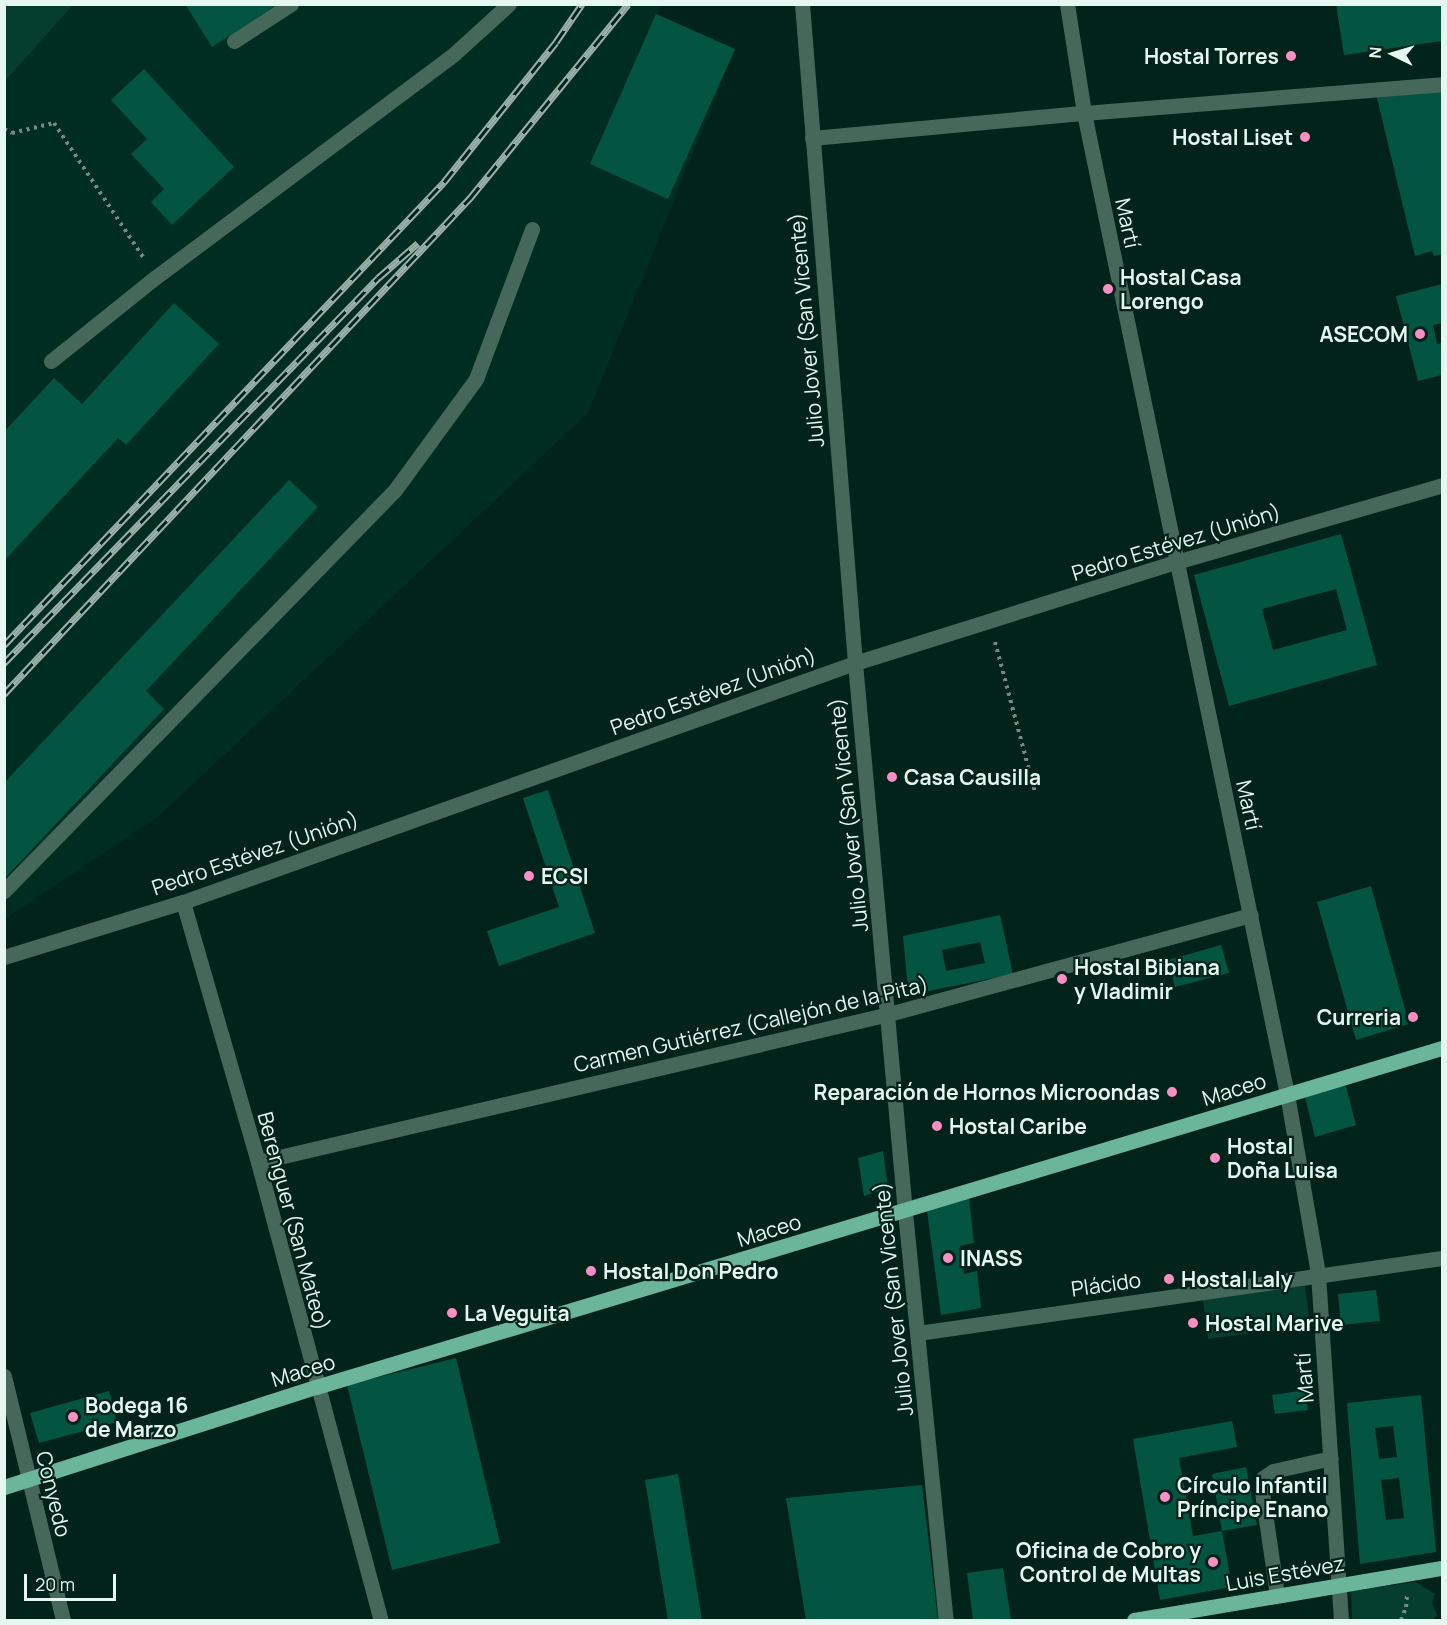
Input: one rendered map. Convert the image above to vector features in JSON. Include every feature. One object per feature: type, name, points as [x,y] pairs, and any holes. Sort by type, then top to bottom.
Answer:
[{"type":"main road","name":"Maceo","points":[[4,1487],[29,1481],[316,1387],[905,1212],[1443,1048]]},
{"type":"main road","name":"Luis Estévez","points":[[1134,1620],[1443,1568]]},
{"type":"street","points":[[234,42],[291,4]]},
{"type":"street","points":[[51,362],[156,277],[454,54],[509,4]]},
{"type":"street","name":"Julio Jover (San Vicente)","points":[[802,4],[855,663],[889,1014],[905,1212],[946,1620]]},
{"type":"street","name":"Martí","points":[[1066,4],[1084,113],[1287,1094],[1318,1274],[1341,1620]]},
{"type":"street","points":[[812,138],[1443,84]]},
{"type":"street","points":[[4,891],[395,490],[476,379],[532,230]]},
{"type":"street","name":"Pedro Estévez (Unión)","points":[[4,957],[183,902],[855,663],[1176,562],[1443,485]]},
{"type":"street","name":"Berenguer (San Mateo)","points":[[183,902],[258,1162],[316,1387],[381,1620]]},
{"type":"street","name":"Carmen Gutiérrez (Callejón de la Pita)","points":[[258,1162],[889,1014],[1251,915]]},
{"type":"street","name":"Plácido","points":[[918,1333],[1318,1274],[1443,1258]]},
{"type":"street","name":"Conyedo","points":[[4,1376],[63,1620]]},
{"type":"street","points":[[1276,1595],[1262,1492],[1263,1478],[1273,1471],[1331,1458]]},
{"type":"path","points":[[4,129],[12,132],[54,123],[156,277]]},
{"type":"path","points":[[990,621],[1035,792]]},
{"type":"shaded area","points":[[73,4],[663,5],[656,14],[735,49],[588,413],[159,816],[5,919],[5,81]]},
{"type":"shaded area","points":[[4,5],[73,5],[5,81]]},
{"type":"shaded area","points":[[1305,1286],[1310,1325],[1208,1339],[1203,1300]]},
{"type":"shaded area","points":[[1416,1582],[1435,1594],[1432,1603],[1437,1615],[1433,1620],[1352,1620],[1351,1591]]},
{"type":"building","points":[[185,4],[278,4],[212,47]]},
{"type":"building","points":[[1336,4],[1442,4],[1442,41],[1344,55]]},
{"type":"building","points":[[656,14],[735,49],[668,199],[590,164]]},
{"type":"building","points":[[144,69],[234,167],[172,225],[151,202],[164,189],[131,154],[147,139],[111,100]]},
{"type":"building","points":[[1442,88],[1442,254],[1434,256],[1432,251],[1415,256],[1376,94]]},
{"type":"building","name":"ASECOM","points":[[1442,284],[1442,323],[1433,325],[1437,344],[1442,343],[1442,375],[1418,381],[1396,296]]},
{"type":"building","points":[[174,303],[219,344],[126,445],[118,438],[4,561],[4,432],[54,378],[82,404]]},
{"type":"building","points":[[289,480],[318,507],[146,691],[164,709],[4,879],[4,783]]},
{"type":"building","points":[[1341,534],[1377,665],[1229,706],[1194,575]],"holes":[[[1336,589],[1347,630],[1273,650],[1262,609]]]},
{"type":"building","points":[[548,790],[595,933],[499,966],[487,931],[559,907],[523,798]]},
{"type":"building","points":[[1371,886],[1409,1024],[1356,1040],[1317,902]]},
{"type":"building","points":[[1000,915],[1013,974],[914,994],[908,988],[903,936]],"holes":[[[980,942],[985,963],[946,971],[942,950]]]},
{"type":"building","points":[[1221,945],[1229,973],[1175,987],[1168,960]]},
{"type":"building","points":[[1344,1079],[1356,1125],[1315,1137],[1304,1093]]},
{"type":"building","points":[[883,1151],[888,1188],[864,1196],[858,1158]]},
{"type":"building","name":"INASS","points":[[969,1198],[974,1243],[960,1246],[964,1274],[977,1271],[981,1308],[941,1315],[927,1211]]},
{"type":"building","points":[[1376,1290],[1380,1321],[1341,1325],[1338,1294]]},
{"type":"building","points":[[456,1358],[500,1543],[392,1570],[347,1385]]},
{"type":"building","points":[[1306,1390],[1308,1410],[1275,1414],[1272,1395]]},
{"type":"building","name":"Bodega 16 de Marzo","points":[[109,1391],[117,1422],[39,1443],[30,1413]]},
{"type":"building","points":[[1421,1395],[1436,1552],[1360,1564],[1347,1403]],"holes":[[[1393,1426],[1397,1457],[1379,1459],[1375,1428]],[[1399,1478],[1404,1518],[1386,1520],[1381,1480]]]},
{"type":"building","name":"Círculo Infantil Príncipe Enano","points":[[1232,1421],[1237,1447],[1179,1458],[1193,1536],[1222,1531],[1232,1587],[1160,1600],[1133,1439]]},
{"type":"building","points":[[1246,1467],[1257,1525],[1222,1531],[1212,1474]]},
{"type":"building","points":[[678,1474],[702,1620],[668,1620],[645,1480]]},
{"type":"building","points":[[922,1485],[938,1620],[806,1620],[786,1498]]},
{"type":"building","points":[[1003,1568],[1011,1620],[973,1620],[967,1573]]},
{"type":"railway","points":[[4,645],[444,182],[556,42],[582,4]]},
{"type":"railway","points":[[4,694],[470,198],[628,4]]},
{"type":"railway","points":[[4,663],[378,278],[418,243]]},
{"type":"place","name":"Hostal Torres","points":[[1291,56]]},
{"type":"place","name":"Hostal Liset","points":[[1305,137]]},
{"type":"place","name":"Hostal Casa Lorengo","points":[[1108,289]]},
{"type":"place","name":"ASECOM","points":[[1420,334]]},
{"type":"place","name":"Casa Causilla","points":[[892,777]]},
{"type":"place","name":"ECSI","points":[[529,876]]},
{"type":"place","name":"Hostal Bibiana y Vladimir","points":[[1062,979]]},
{"type":"place","name":"Curreria","points":[[1413,1017]]},
{"type":"place","name":"Reparación de Hornos Microondas","points":[[1172,1092]]},
{"type":"place","name":"Hostal Caribe","points":[[937,1126]]},
{"type":"place","name":"Hostal Doña Luisa","points":[[1215,1158]]},
{"type":"place","name":"INASS","points":[[948,1258]]},
{"type":"place","name":"Hostal Don Pedro","points":[[591,1271]]},
{"type":"place","name":"Hostal Laly","points":[[1169,1279]]},
{"type":"place","name":"La Veguita","points":[[452,1313]]},
{"type":"place","name":"Hostal Marive","points":[[1193,1323]]},
{"type":"place","name":"Bodega 16 de Marzo","points":[[73,1417]]},
{"type":"place","name":"Círculo Infantil Príncipe Enano","points":[[1165,1497]]},
{"type":"place","name":"Oficina de Cobro y Control de Multas","points":[[1213,1562]]}]
